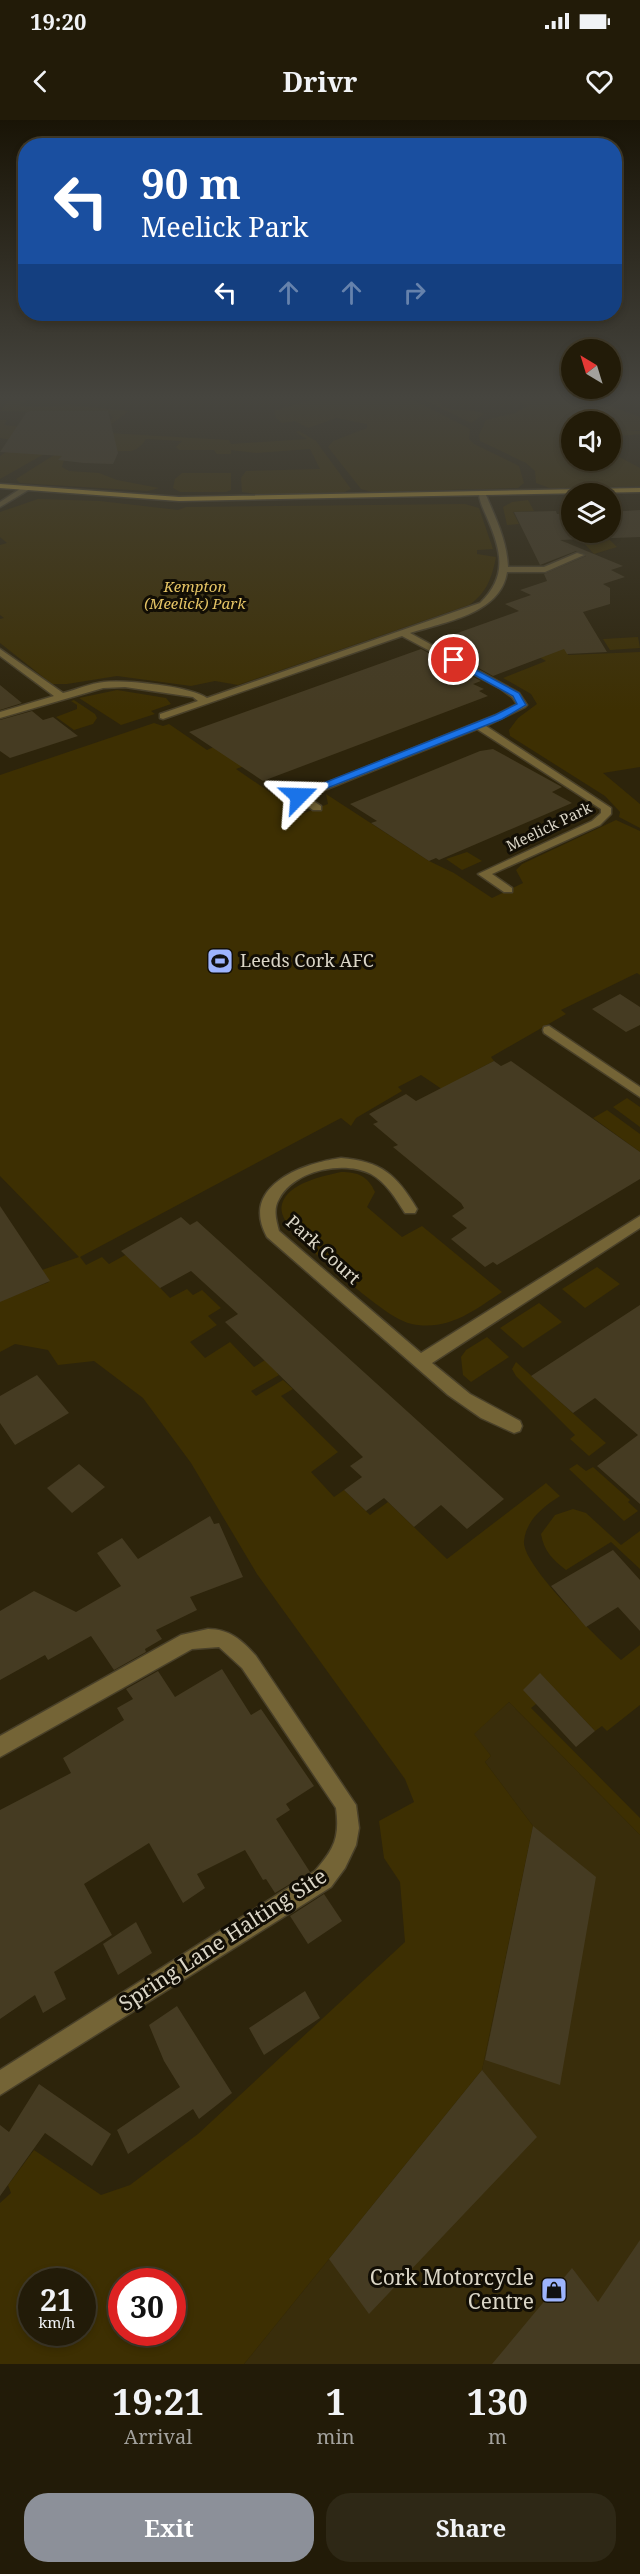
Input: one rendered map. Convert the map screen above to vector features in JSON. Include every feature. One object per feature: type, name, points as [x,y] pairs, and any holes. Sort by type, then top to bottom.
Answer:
[{"type":"street","points":[[163,716],[483,605],[490,600],[506,570],[504,552],[485,501]]},
{"type":"street","points":[[506,570],[545,569],[580,555]]},
{"type":"street","points":[[317,808],[299,796],[516,710],[522,705],[522,701],[504,687],[404,633]]},
{"type":"street","points":[[0,652],[60,696]]},
{"type":"street","points":[[0,715],[88,687],[114,684],[196,695],[207,702]]},
{"type":"street","name":"Meelick Park","points":[[478,725],[606,808],[606,814],[596,823],[484,874],[508,890]]},
{"type":"street","points":[[549,1030],[640,1093]]},
{"type":"street","name":"Park Court","points":[[410,1209],[399,1192],[377,1171],[358,1163],[337,1162],[312,1168],[289,1180],[272,1194],[266,1209],[266,1220],[272,1233],[458,1396],[482,1412],[514,1426]]},
{"type":"street","points":[[420,1362],[634,1225],[640,1239]]},
{"type":"street","name":"Spring Lane Halting Site","points":[[0,1747],[188,1641],[210,1635],[233,1644],[249,1662],[346,1805],[350,1829],[345,1853],[323,1879],[0,2083]]},
{"type":"shaded area","points":[[509,1702],[640,1835],[640,2356],[634,2364],[244,2364],[482,2070],[533,1826],[485,1762],[491,1756],[473,1734]]},
{"type":"green space","name":"Kempton (Meelick) Park","points":[[33,501],[100,501],[178,510],[186,507],[465,504],[479,508],[493,549],[477,550],[477,554],[496,557],[488,584],[469,605],[238,685],[215,681],[191,686],[117,676],[67,684],[52,684],[0,643],[0,619],[4,618],[0,615],[0,545],[7,543],[0,537],[0,512]]},
{"type":"green space","points":[[528,501],[534,511],[513,512],[519,524],[507,525],[503,507],[512,502]]},
{"type":"green space","points":[[584,543],[613,543],[617,547],[594,554]]},
{"type":"green space","points":[[638,637],[640,648],[610,650],[603,639]]},
{"type":"green space","points":[[566,638],[568,655],[640,652],[640,767],[603,773],[640,804],[640,828],[619,817],[620,812],[605,796],[510,736],[509,730],[518,718],[537,704],[531,694],[503,678],[546,661],[529,651]]},
{"type":"green space","points":[[117,690],[166,698],[171,704],[151,711],[155,714],[121,725],[79,698]]},
{"type":"green space","points":[[74,700],[95,714],[97,718],[93,724],[74,730],[56,717],[77,709],[77,705],[71,701]]},
{"type":"green space","points":[[154,723],[163,726],[169,724],[207,750],[218,745],[247,765],[236,769],[302,814],[328,804],[326,794],[429,861],[454,873],[492,898],[523,883],[516,870],[522,864],[616,820],[640,831],[640,975],[637,973],[561,1010],[566,1014],[491,1057],[494,1061],[463,1077],[458,1100],[421,1075],[398,1087],[402,1091],[356,1118],[351,1126],[341,1118],[80,1257],[86,1265],[102,1257],[109,1264],[127,1254],[170,1298],[187,1289],[193,1295],[202,1290],[221,1308],[208,1316],[217,1325],[190,1342],[205,1358],[230,1342],[254,1367],[273,1355],[286,1368],[277,1373],[279,1375],[251,1391],[256,1396],[283,1380],[293,1389],[281,1396],[338,1452],[311,1472],[334,1497],[344,1490],[370,1515],[388,1502],[447,1559],[546,1483],[560,1496],[542,1509],[532,1520],[525,1533],[524,1541],[527,1552],[535,1567],[564,1603],[621,1660],[640,1645],[640,1705],[607,1731],[602,1726],[595,1731],[555,1689],[531,1708],[640,1818],[640,1835],[509,1702],[474,1734],[491,1756],[485,1762],[533,1826],[482,2070],[244,2364],[0,2364],[0,2203],[11,2193],[8,2185],[34,2150],[101,2195],[130,2185],[198,2134],[405,1942],[400,1882],[384,1858],[379,1821],[414,1802],[405,1779],[257,1574],[191,1463],[143,1398],[94,1361],[58,1365],[48,1350],[15,1344],[0,1352],[0,1301],[49,1282],[42,1270],[79,1257],[0,1176],[0,775]]},
{"type":"green space","points":[[467,852],[482,861],[462,870],[446,859]]},
{"type":"green space","points":[[627,1098],[640,1107],[640,1127],[613,1107]]},
{"type":"green space","points":[[607,1110],[640,1134],[640,1152],[593,1118]]},
{"type":"green space","points":[[341,1172],[357,1174],[369,1182],[375,1192],[367,1207],[402,1237],[422,1226],[502,1292],[453,1321],[430,1325],[404,1322],[373,1302],[307,1246],[288,1225],[282,1213],[282,1204],[291,1191],[307,1182]]},
{"type":"green space","points":[[597,1267],[620,1284],[585,1308],[562,1289]]},
{"type":"green space","points":[[539,1303],[562,1322],[523,1348],[500,1328]]},
{"type":"green space","points":[[487,1337],[509,1357],[471,1382],[463,1375],[461,1357],[466,1350]]},
{"type":"green space","points":[[516,1362],[606,1443],[589,1456],[570,1439],[575,1435],[516,1376],[512,1369]]},
{"type":"green space","points":[[577,1464],[586,1471],[593,1467],[630,1500],[628,1502],[638,1511],[624,1521],[569,1469]]},
{"type":"green space","points":[[573,1509],[586,1513],[621,1545],[640,1531],[640,1569],[611,1542],[566,1570],[557,1562],[549,1554],[541,1534],[555,1515]]},
{"type":"building","points":[[640,510],[640,537],[621,538],[621,511]]},
{"type":"building","points":[[556,511],[557,514],[561,514],[561,543],[567,543],[623,566],[611,570],[625,577],[603,584],[610,588],[610,604],[583,612],[607,652],[567,654],[564,649],[493,676],[435,644],[452,638],[449,636],[519,611],[505,604],[531,595],[520,590],[547,581],[544,574],[586,556],[576,551],[540,565],[514,512]]},
{"type":"building","points":[[421,649],[481,681],[473,684],[484,689],[479,691],[488,696],[263,781],[189,732]]},
{"type":"building","points":[[0,685],[22,703],[0,710]]},
{"type":"building","points":[[32,711],[43,720],[53,717],[78,736],[10,758],[0,751],[0,720]]},
{"type":"building","points":[[493,749],[562,787],[552,792],[572,803],[439,860],[436,858],[429,861],[371,823],[377,821],[350,804],[480,751]]},
{"type":"building","points":[[620,994],[640,1007],[640,1025],[626,1032],[592,1009]]},
{"type":"building","points":[[494,1061],[501,1066],[511,1061],[640,1152],[640,1179],[497,1265],[493,1262],[485,1267],[451,1239],[467,1228],[452,1216],[464,1208],[461,1203],[393,1147],[398,1145],[373,1124],[378,1122],[369,1114],[406,1094],[416,1101]]},
{"type":"building","points":[[0,1206],[50,1281],[0,1302]]},
{"type":"building","points":[[181,1217],[190,1225],[197,1221],[504,1499],[467,1529],[441,1505],[414,1527],[384,1498],[366,1511],[344,1490],[362,1477],[350,1466],[363,1457],[225,1322],[238,1314],[191,1271],[160,1288],[121,1251]]},
{"type":"building","points":[[640,1305],[640,1504],[597,1466],[638,1435],[595,1398],[573,1413],[531,1376]]},
{"type":"building","points":[[37,1375],[69,1413],[15,1445],[0,1423],[0,1396]]},
{"type":"building","points":[[79,1464],[105,1487],[72,1513],[47,1488]]},
{"type":"building","points":[[210,1516],[214,1524],[219,1523],[243,1577],[190,1597],[197,1610],[156,1630],[162,1639],[145,1649],[146,1652],[114,1670],[91,1636],[48,1660],[45,1655],[0,1680],[0,1611],[34,1591],[76,1612],[121,1586],[97,1553],[122,1538],[138,1559]]},
{"type":"building","points":[[613,1550],[640,1580],[640,1631],[618,1607],[586,1627],[551,1586]]},
{"type":"building","points":[[222,1669],[251,1715],[261,1709],[314,1786],[286,1804],[290,1810],[276,1819],[310,1872],[275,1893],[266,1879],[263,1880],[245,1850],[197,1874],[205,1888],[183,1903],[149,1843],[84,1884],[112,1935],[54,1972],[66,1999],[43,2013],[35,1995],[0,2019],[0,1810],[71,1773],[63,1758],[124,1720],[117,1708],[133,1699],[126,1689],[158,1671],[175,1697]]},
{"type":"building","points":[[540,1673],[595,1731],[576,1747],[523,1690]]},
{"type":"building","points":[[533,1826],[596,1877],[560,2085],[485,2060]]},
{"type":"building","points":[[324,1894],[342,1921],[308,1944],[290,1916]]},
{"type":"building","points":[[136,1922],[152,1953],[118,1975],[103,1944]]},
{"type":"building","points":[[305,1991],[320,2018],[264,2055],[249,2028]]},
{"type":"building","points":[[177,2006],[232,2093],[199,2119],[193,2109],[128,2154],[117,2130],[180,2087],[164,2061],[149,2025]]},
{"type":"building","points":[[482,2070],[537,2137],[369,2314],[329,2259]]},
{"type":"building","points":[[39,2084],[111,2134],[92,2166],[45,2133],[0,2196],[0,2125],[9,2132]]},
{"type":"building","points":[[640,2240],[640,2364],[492,2364],[572,2268],[598,2302]]},
{"type":"place","name":"Leeds Cork AFC","points":[[220,961]]},
{"type":"place","name":"Cork Motorcycle Centre","points":[[554,2290]]},
{"type":"route","points":[[299,796],[499,717],[522,705],[522,701],[504,687],[454,660]]}]
